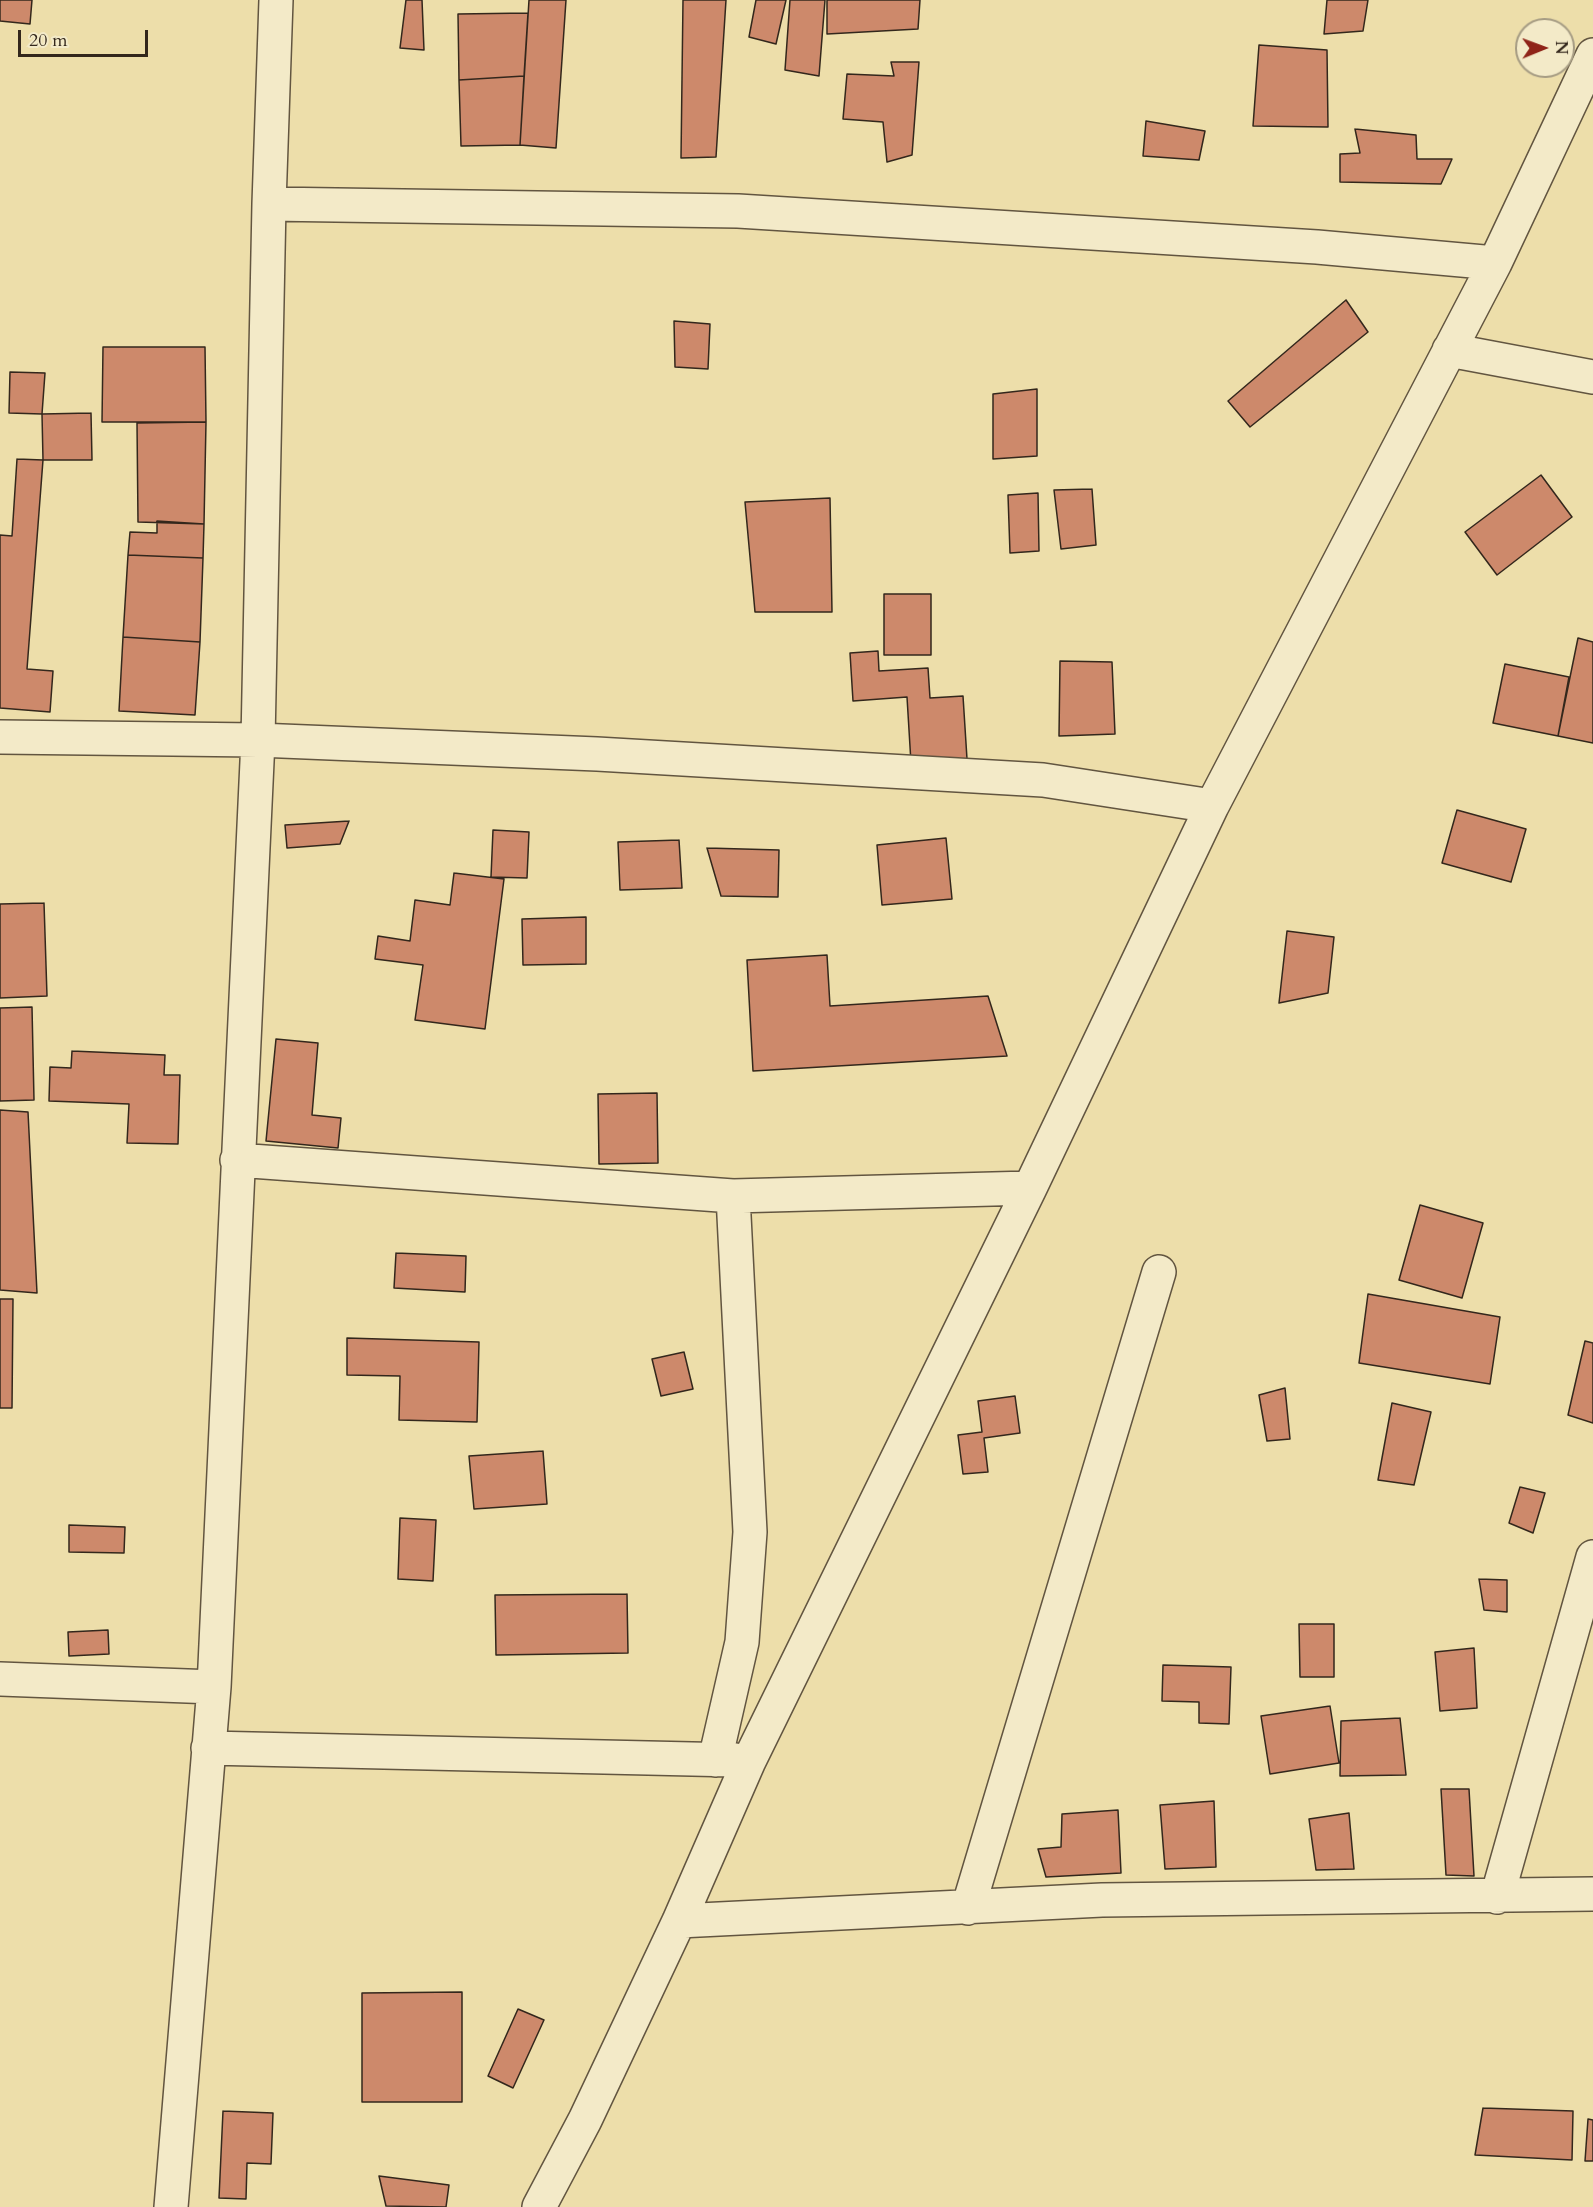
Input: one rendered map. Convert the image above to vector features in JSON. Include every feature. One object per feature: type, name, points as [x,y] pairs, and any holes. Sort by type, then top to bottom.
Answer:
[{"type":"street","points":[[171,2207],[214,1686],[258,740],[268,204],[276,0]]},
{"type":"street","points":[[539,2207],[585,2120],[679,1921],[749,1761],[1030,1188],[1212,806],[1495,263],[1593,55]]},
{"type":"street","points":[[268,204],[738,211],[1317,247],[1495,263]]},
{"type":"street","points":[[1449,350],[1593,377]]},
{"type":"street","points":[[0,737],[258,740],[597,754],[1043,780],[1212,806]]},
{"type":"street","points":[[237,1160],[733,1196],[1030,1188]]},
{"type":"street","points":[[715,1760],[742,1642],[750,1532],[733,1196]]},
{"type":"street","points":[[968,1908],[1159,1272]]},
{"type":"street","points":[[1497,1897],[1593,1557]]},
{"type":"street","points":[[0,1679],[214,1686]]},
{"type":"street","points":[[208,1748],[749,1761]]},
{"type":"street","points":[[679,1921],[1102,1900],[1497,1897],[1593,1894]]},
{"type":"building","points":[[0,0],[32,0],[30,24],[0,21]]},
{"type":"building","points":[[406,0],[422,0],[424,50],[400,48]]},
{"type":"building","points":[[529,0],[566,0],[556,148],[520,145]]},
{"type":"building","points":[[683,0],[726,0],[716,157],[681,158]]},
{"type":"building","points":[[756,0],[786,0],[776,44],[749,37]]},
{"type":"building","points":[[790,0],[825,0],[819,76],[785,70]]},
{"type":"building","points":[[827,0],[920,0],[918,29],[827,34]]},
{"type":"building","points":[[1327,0],[1368,0],[1363,31],[1324,34]]},
{"type":"building","points":[[528,13],[524,76],[459,80],[458,14]]},
{"type":"building","points":[[1259,45],[1327,50],[1328,127],[1253,126]]},
{"type":"building","points":[[891,62],[919,62],[912,155],[887,162],[883,122],[843,119],[847,74],[894,76]]},
{"type":"building","points":[[524,76],[520,145],[461,146],[459,80]]},
{"type":"building","points":[[1146,121],[1205,131],[1199,160],[1143,156]]},
{"type":"building","points":[[1355,129],[1416,135],[1417,159],[1452,159],[1441,184],[1340,182],[1340,154],[1360,153]]},
{"type":"building","points":[[1346,300],[1368,332],[1250,427],[1228,401]]},
{"type":"building","points":[[674,321],[710,324],[708,369],[675,367]]},
{"type":"building","points":[[103,347],[205,347],[206,422],[102,422]]},
{"type":"building","points":[[10,372],[45,373],[42,414],[9,413]]},
{"type":"building","points":[[1037,389],[1037,456],[993,459],[993,394]]},
{"type":"building","points":[[91,413],[92,460],[43,460],[42,414]]},
{"type":"building","points":[[206,422],[204,524],[138,522],[137,423]]},
{"type":"building","points":[[17,459],[43,460],[27,669],[53,671],[50,712],[0,708],[0,535],[12,536]]},
{"type":"building","points":[[1541,475],[1572,517],[1497,575],[1465,532]]},
{"type":"building","points":[[1092,489],[1096,545],[1061,549],[1054,490]]},
{"type":"building","points":[[1038,493],[1039,551],[1010,553],[1008,495]]},
{"type":"building","points":[[830,498],[832,612],[755,612],[745,502]]},
{"type":"building","points":[[157,521],[204,524],[203,558],[128,555],[130,532],[157,533]]},
{"type":"building","points":[[128,555],[203,558],[200,642],[123,637]]},
{"type":"building","points":[[884,594],[931,594],[931,655],[884,655]]},
{"type":"building","points":[[123,637],[200,642],[195,715],[119,711]]},
{"type":"building","points":[[1578,638],[1593,642],[1593,743],[1558,736]]},
{"type":"building","points":[[878,651],[879,671],[928,668],[930,698],[963,696],[967,759],[911,763],[907,697],[853,701],[850,653]]},
{"type":"building","points":[[1060,661],[1112,662],[1115,734],[1059,736]]},
{"type":"building","points":[[1505,664],[1569,677],[1558,736],[1493,723]]},
{"type":"building","points":[[1457,810],[1526,829],[1511,882],[1442,863]]},
{"type":"building","points":[[349,821],[340,844],[287,848],[285,825]]},
{"type":"building","points":[[493,830],[529,832],[527,878],[491,877]]},
{"type":"building","points":[[946,838],[952,899],[882,905],[877,845]]},
{"type":"building","points":[[679,840],[682,888],[620,890],[618,842]]},
{"type":"building","points":[[707,848],[779,850],[778,897],[721,896]]},
{"type":"building","points":[[454,873],[504,879],[485,1029],[415,1020],[423,965],[375,959],[378,936],[410,941],[415,900],[450,905]]},
{"type":"building","points":[[44,903],[47,996],[0,998],[0,904]]},
{"type":"building","points":[[586,917],[586,964],[523,965],[522,919]]},
{"type":"building","points":[[1287,931],[1334,937],[1328,993],[1279,1003]]},
{"type":"building","points":[[827,955],[830,1006],[988,996],[1007,1056],[753,1071],[747,960]]},
{"type":"building","points":[[32,1007],[34,1100],[0,1101],[0,1008]]},
{"type":"building","points":[[276,1039],[318,1043],[312,1115],[341,1118],[338,1148],[266,1141]]},
{"type":"building","points":[[72,1051],[165,1055],[164,1075],[180,1075],[178,1144],[127,1143],[129,1104],[49,1101],[50,1067],[71,1068]]},
{"type":"building","points":[[657,1093],[658,1163],[599,1164],[598,1094]]},
{"type":"building","points":[[0,1110],[28,1112],[37,1293],[0,1290]]},
{"type":"building","points":[[1420,1205],[1483,1223],[1462,1298],[1399,1280]]},
{"type":"building","points":[[396,1253],[466,1256],[465,1292],[394,1288]]},
{"type":"building","points":[[1368,1294],[1500,1317],[1490,1384],[1359,1363]]},
{"type":"building","points":[[0,1299],[13,1299],[12,1408],[0,1408]]},
{"type":"building","points":[[347,1338],[479,1342],[477,1422],[399,1420],[400,1376],[347,1375]]},
{"type":"building","points":[[1585,1341],[1593,1343],[1593,1423],[1568,1415]]},
{"type":"building","points":[[684,1352],[693,1389],[661,1396],[652,1359]]},
{"type":"building","points":[[1285,1388],[1290,1439],[1267,1441],[1259,1395]]},
{"type":"building","points":[[1015,1396],[1020,1433],[984,1438],[988,1472],[963,1474],[958,1435],[982,1432],[978,1401]]},
{"type":"building","points":[[1392,1403],[1431,1412],[1414,1485],[1378,1480]]},
{"type":"building","points":[[543,1451],[547,1504],[474,1509],[469,1456]]},
{"type":"building","points":[[1520,1487],[1545,1493],[1533,1533],[1509,1523]]},
{"type":"building","points":[[400,1518],[436,1520],[433,1581],[398,1579]]},
{"type":"building","points":[[69,1525],[125,1527],[124,1553],[69,1552]]},
{"type":"building","points":[[1479,1579],[1507,1580],[1507,1612],[1484,1610]]},
{"type":"building","points":[[627,1594],[628,1653],[496,1655],[495,1595]]},
{"type":"building","points":[[1299,1624],[1334,1624],[1334,1677],[1300,1677]]},
{"type":"building","points":[[108,1630],[109,1654],[69,1656],[68,1632]]},
{"type":"building","points":[[1474,1648],[1477,1708],[1440,1711],[1435,1652]]},
{"type":"building","points":[[1163,1665],[1231,1667],[1229,1724],[1199,1723],[1199,1702],[1162,1701]]},
{"type":"building","points":[[1330,1706],[1339,1763],[1270,1774],[1261,1716]]},
{"type":"building","points":[[1400,1718],[1406,1775],[1340,1776],[1341,1721]]},
{"type":"building","points":[[1441,1789],[1469,1789],[1474,1876],[1446,1875]]},
{"type":"building","points":[[1214,1801],[1216,1867],[1165,1869],[1160,1805]]},
{"type":"building","points":[[1118,1810],[1121,1873],[1046,1877],[1038,1849],[1061,1847],[1062,1814]]},
{"type":"building","points":[[1349,1813],[1354,1869],[1316,1870],[1309,1819]]},
{"type":"building","points":[[462,1992],[462,2102],[362,2102],[362,1993]]},
{"type":"building","points":[[518,2009],[544,2020],[513,2088],[488,2076]]},
{"type":"building","points":[[1483,2108],[1573,2111],[1572,2160],[1475,2155]]},
{"type":"building","points":[[223,2111],[273,2113],[271,2164],[247,2163],[246,2199],[219,2198]]},
{"type":"building","points":[[1588,2119],[1593,2120],[1593,2161],[1585,2161]]},
{"type":"building","points":[[379,2176],[449,2185],[446,2207],[386,2206]]}]
